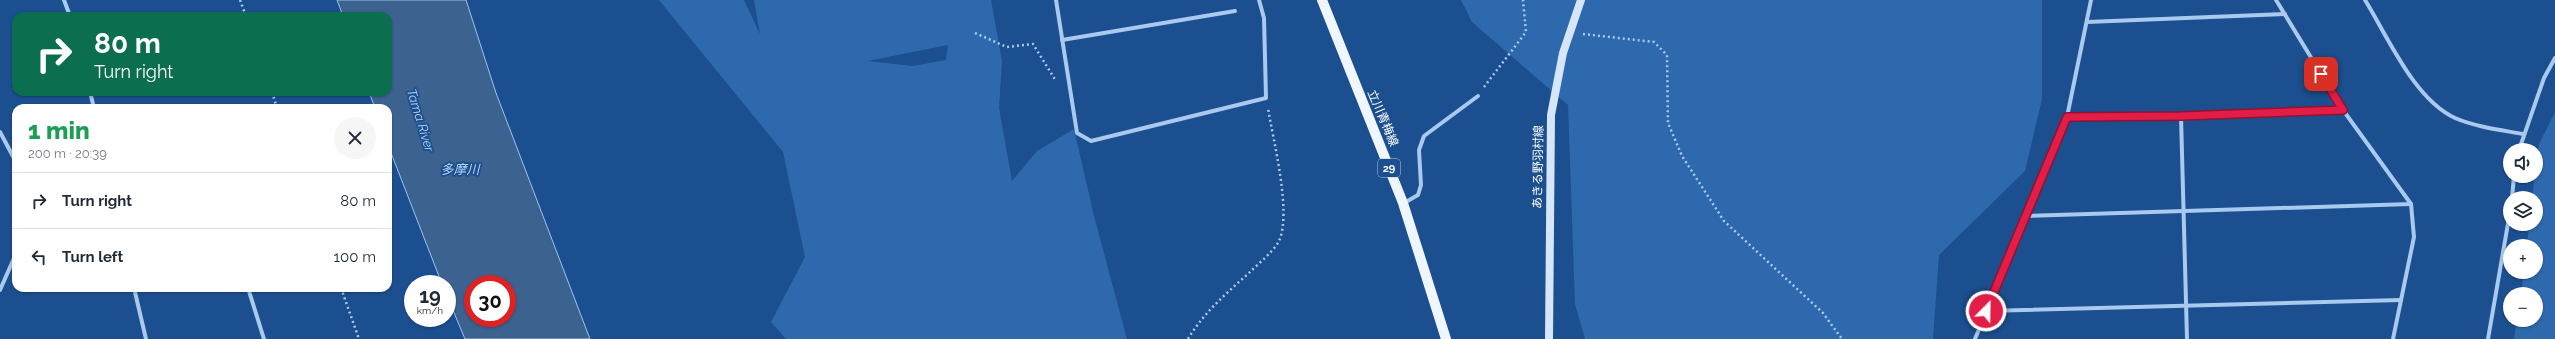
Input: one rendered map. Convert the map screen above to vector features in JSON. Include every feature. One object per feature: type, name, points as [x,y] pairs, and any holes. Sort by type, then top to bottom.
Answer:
[{"type":"main road","name":"立川青梅線","points":[[1322,0],[1403,203],[1446,339]]},
{"type":"main road","name":"あきる野羽村線","points":[[1549,339],[1550,131],[1556,85],[1569,33],[1581,0]]},
{"type":"street","points":[[64,0],[68,12]]},
{"type":"street","points":[[1056,0],[1077,134],[1091,141],[1266,98],[1264,18],[1259,0]]},
{"type":"street","points":[[1975,339],[2067,117],[2092,0]]},
{"type":"street","points":[[2276,0],[2343,110],[2411,204],[2414,236],[2393,339]]},
{"type":"street","points":[[2365,0],[2414,82],[2432,101],[2454,118],[2493,129],[2523,134]]},
{"type":"street","points":[[1062,40],[1236,11]]},
{"type":"street","points":[[2087,22],[2285,14]]},
{"type":"street","points":[[2521,143],[2544,78],[2555,58]]},
{"type":"street","points":[[1403,203],[1418,195],[1421,185],[1419,150],[1424,136],[1478,96]]},
{"type":"street","points":[[2067,117],[2181,116],[2343,110]]},
{"type":"street","points":[[2181,116],[2187,339]]},
{"type":"street","points":[[0,132],[12,154]]},
{"type":"street","points":[[2026,216],[2411,204]]},
{"type":"street","points":[[2488,339],[2507,231]]},
{"type":"street","points":[[0,290],[12,263]]},
{"type":"street","points":[[135,292],[146,339]]},
{"type":"street","points":[[249,292],[264,339]]},
{"type":"street","points":[[1986,311],[2401,300]]},
{"type":"path","points":[[240,0],[244,12]]},
{"type":"path","points":[[1478,96],[1526,32],[1523,0]]},
{"type":"path","points":[[975,33],[1007,47],[1033,44],[1058,85]]},
{"type":"path","points":[[1569,33],[1627,37],[1654,42],[1667,55],[1668,123],[1682,156],[1724,221],[1823,313],[1842,339]]},
{"type":"path","points":[[1188,339],[1199,320],[1262,261],[1279,241],[1284,220],[1282,192],[1266,98]]},
{"type":"path","points":[[342,292],[358,339]]},
{"type":"shaded area","points":[[659,0],[744,0],[760,34],[754,0],[991,0],[1002,61],[999,108],[1012,181],[1037,151],[1074,129],[1094,216],[1127,339],[786,339],[771,322],[805,257],[783,152]],"holes":[[[948,45],[946,60],[913,66],[868,61]]]},
{"type":"shaded area","points":[[1461,0],[2042,0],[2042,99],[2025,171],[1939,255],[1933,339],[1585,339],[1575,304],[1568,105],[1472,22]]},
{"type":"shaded area","points":[[2555,112],[2555,339],[2514,339],[2516,327],[2543,327],[2543,287],[2522,287],[2523,279],[2543,279],[2543,239],[2528,239],[2528,231],[2543,231],[2543,191],[2533,191],[2534,183],[2543,183],[2543,143],[2540,143]]},
{"type":"water","name":"多摩川","points":[[337,0],[466,0],[496,93],[590,339],[465,339],[456,318],[456,275],[439,275],[392,155],[392,104],[374,104],[370,96],[392,96],[392,12],[342,12]]},
{"type":"route","points":[[1986,311],[2067,117],[2181,116],[2343,110],[2321,74]]},
{"type":"water label","name":"Tama River","points":[[421,120]]}]
